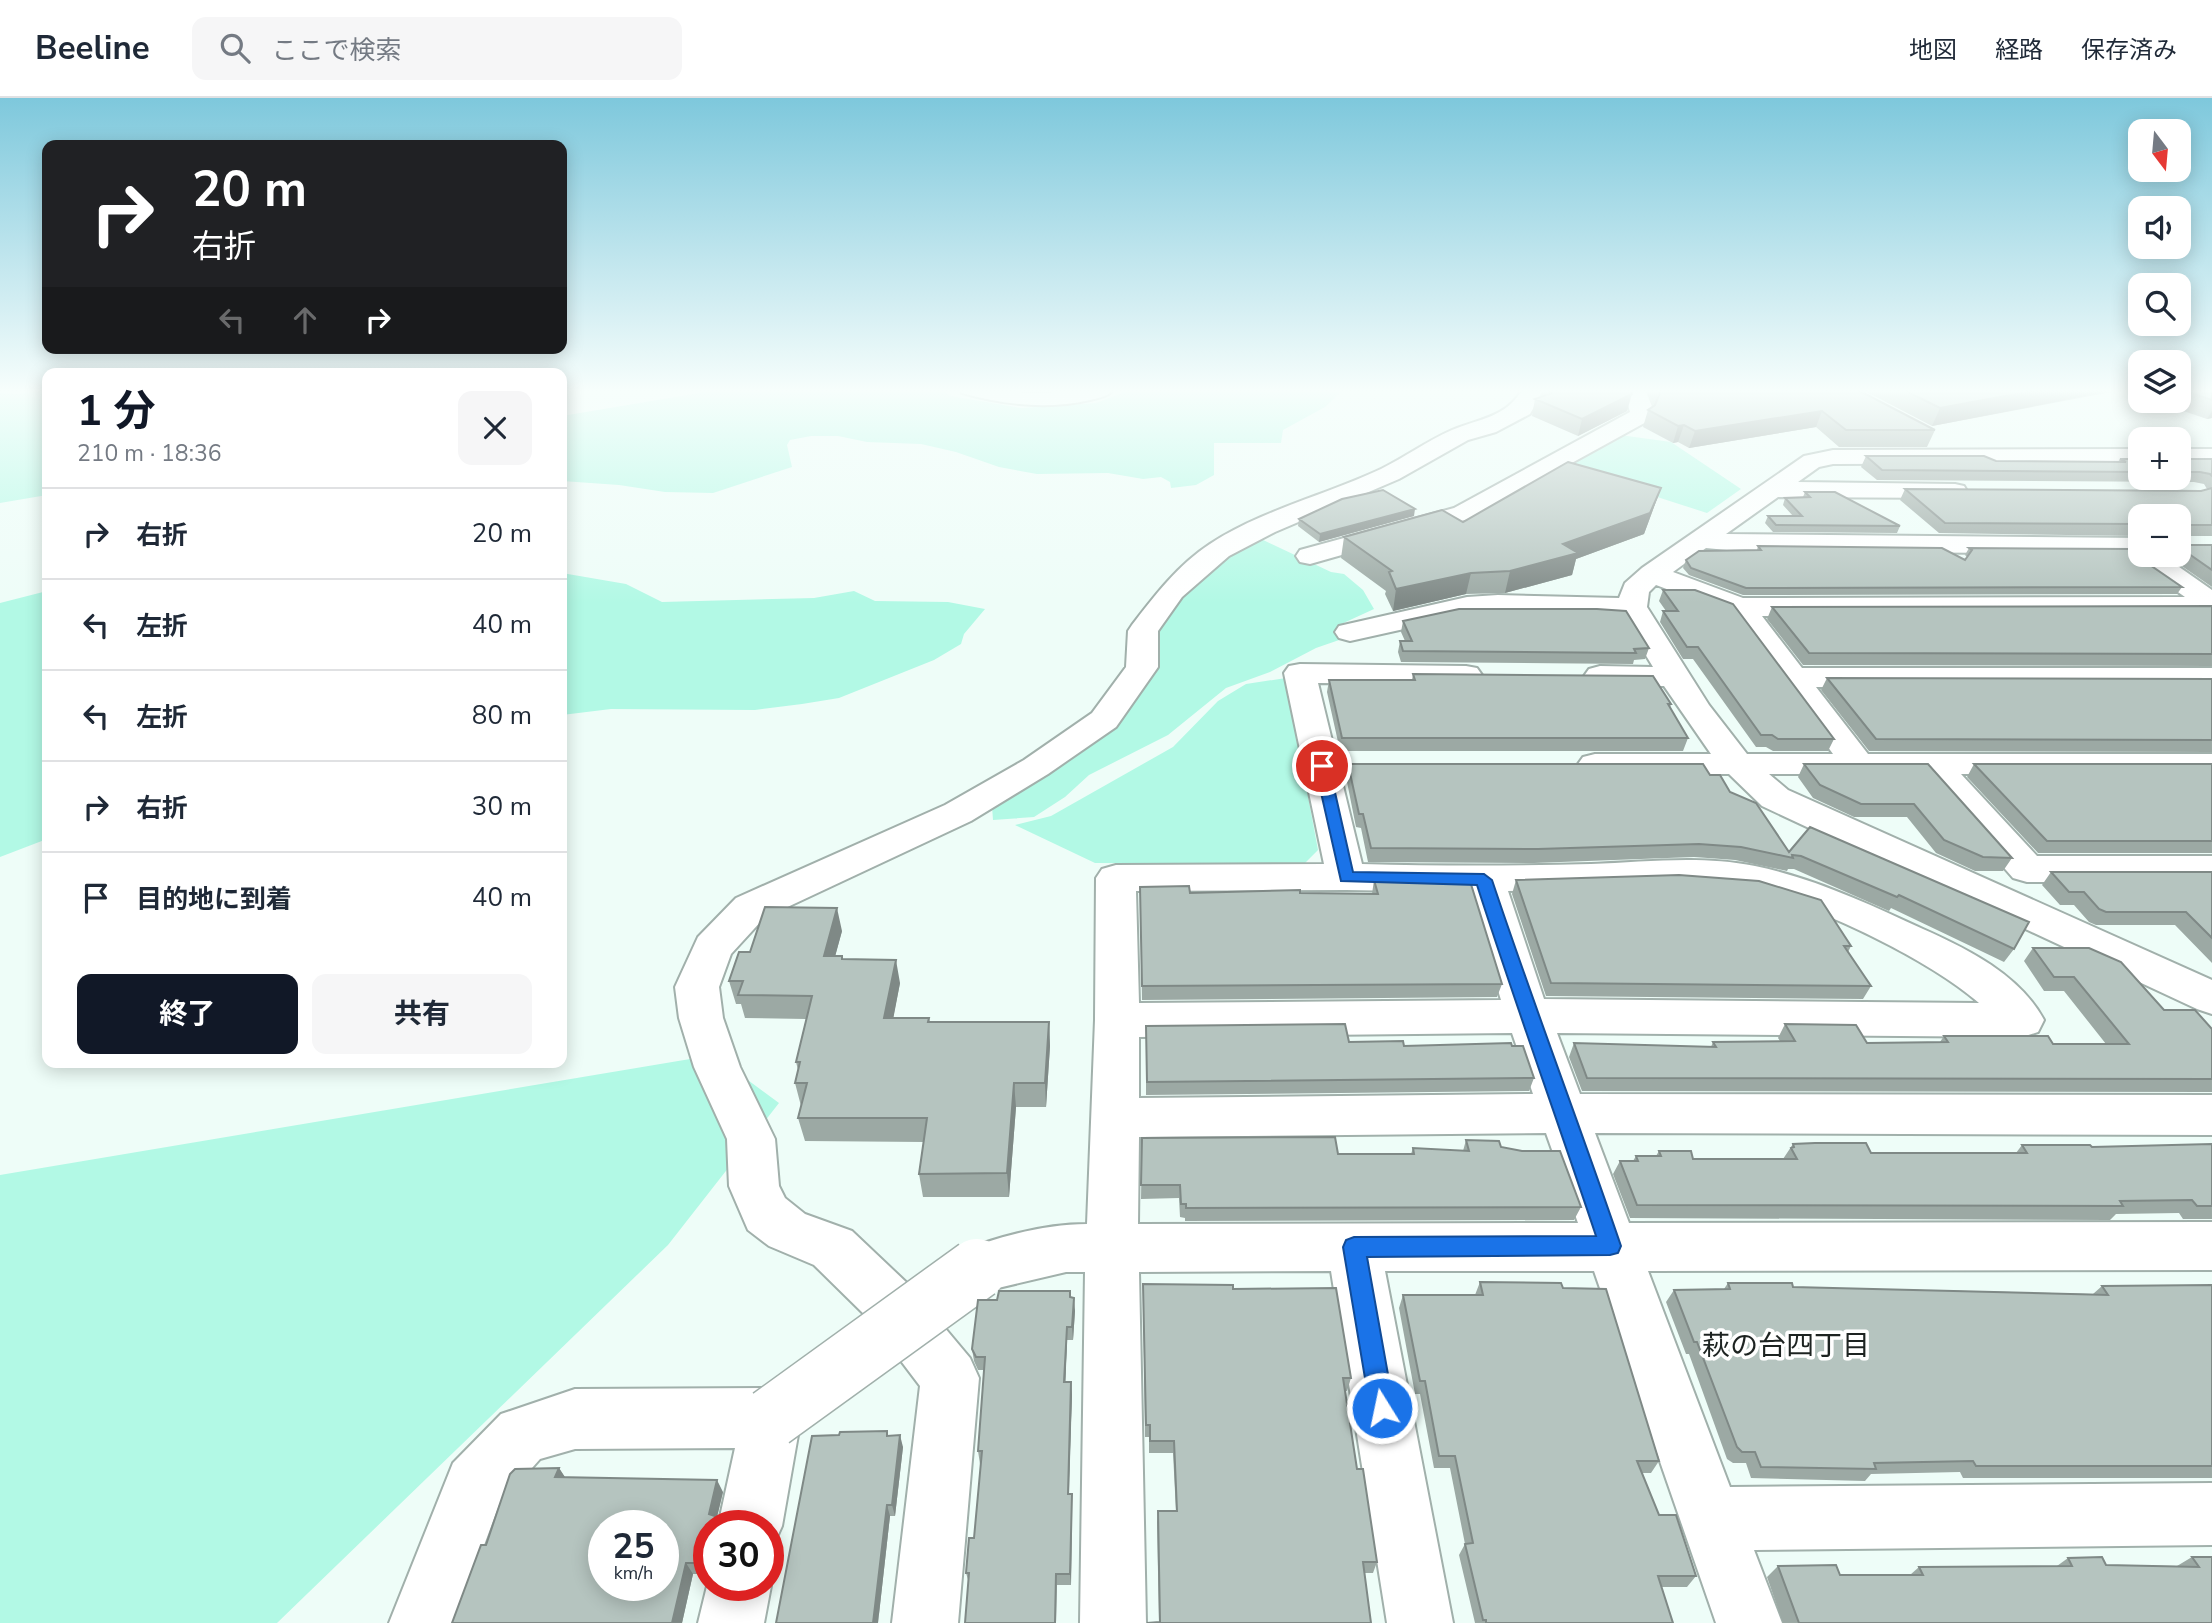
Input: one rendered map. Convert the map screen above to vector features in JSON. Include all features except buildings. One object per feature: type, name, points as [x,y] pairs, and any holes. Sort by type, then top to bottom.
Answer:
[{"type":"street","points":[[925,1623],[950,1378],[889,1302],[833,1248],[787,1230],[766,1214],[754,1186],[751,1139],[717,1067],[701,1018],[697,987],[713,947],[750,908],[958,813],[1036,766],[1104,720],[1142,667],[1143,631],[1172,591],[1219,550],[1266,526],[1391,474],[1415,460]]},
{"type":"street","points":[[1310,556],[1463,513],[1559,460]]},
{"type":"street","points":[[1816,460],[1771,489],[1652,574],[1636,589],[1632,607],[1675,677],[1735,763],[1750,780],[1775,799],[2212,998]]},
{"type":"street","points":[[1771,489],[1973,491]]},
{"type":"street","points":[[2100,523],[2128,542]]},
{"type":"street","points":[[1701,540],[1737,543],[2128,550]]},
{"type":"street","points":[[2162,567],[2212,604]]},
{"type":"street","points":[[1652,574],[1740,607],[2212,604]]},
{"type":"street","points":[[1350,632],[1467,606],[1488,604],[1632,607]]},
{"type":"street","points":[[1740,607],[1858,764]]},
{"type":"street","points":[[1346,877],[1336,764],[1300,673],[1493,675]]},
{"type":"street","points":[[1574,676],[1675,677]]},
{"type":"street","points":[[1793,677],[2212,678]]},
{"type":"street","points":[[1557,764],[2212,764]]},
{"type":"street","points":[[1933,764],[2027,869],[2212,869]]},
{"type":"street","points":[[1113,1623],[1112,1248],[1117,1020],[1116,878],[1346,877],[1484,880],[1713,874],[1752,878],[1835,904],[1942,954],[2009,1003],[2022,1020],[1528,1016],[1117,1020]]},
{"type":"street","points":[[1484,880],[1528,1016],[1566,1113],[1610,1246],[1749,1623]]},
{"type":"street","points":[[1115,1118],[1566,1113],[2212,1115]]},
{"type":"street","points":[[422,1623],[475,1485],[522,1435],[575,1419],[771,1418],[977,1269],[1066,1248],[2212,1246]]},
{"type":"street","points":[[1354,1247],[1420,1623]]},
{"type":"street","points":[[753,1510],[771,1418]]},
{"type":"street","points":[[1711,1519],[2212,1514]]},
{"type":"street","points":[[731,1623],[735,1601]]},
{"type":"green space","points":[[0,460],[42,460],[42,496],[0,503]]},
{"type":"green space","points":[[567,460],[790,460],[792,467],[713,493],[665,492],[567,481]]},
{"type":"green space","points":[[979,460],[1214,460],[1214,475],[1196,485],[1171,488],[1170,482],[1161,477],[1143,479],[1108,473],[1037,474]]},
{"type":"green space","points":[[1576,460],[1698,460],[1741,489],[1707,513],[1564,467]]},
{"type":"green space","points":[[1259,538],[1331,572],[1344,574],[1363,590],[1374,609],[1337,626],[1342,639],[1316,648],[1270,672],[1226,688],[1168,735],[1089,775],[1065,797],[1034,817],[993,820],[992,806],[1151,667],[1160,630],[1177,598],[1227,552]]},
{"type":"green space","points":[[567,574],[626,584],[662,602],[814,598],[854,591],[875,601],[948,602],[985,609],[964,634],[961,644],[934,660],[839,698],[755,710],[611,709],[567,714]]},
{"type":"green space","points":[[42,592],[42,841],[0,857],[0,603]]},
{"type":"green space","points":[[1286,678],[1318,850],[1304,864],[1095,863],[1015,825],[1051,816],[1173,747],[1218,701],[1246,684]]},
{"type":"green space","points":[[714,1055],[779,1103],[668,1245],[277,1623],[0,1623],[0,1175]]},
{"type":"district","name":"萩の台四丁目","points":[[1786,1346]]},
{"type":"route","points":[[1322,766],[1346,877],[1484,880],[1528,1016],[1566,1113],[1610,1246],[1354,1247],[1382,1408]]}]
